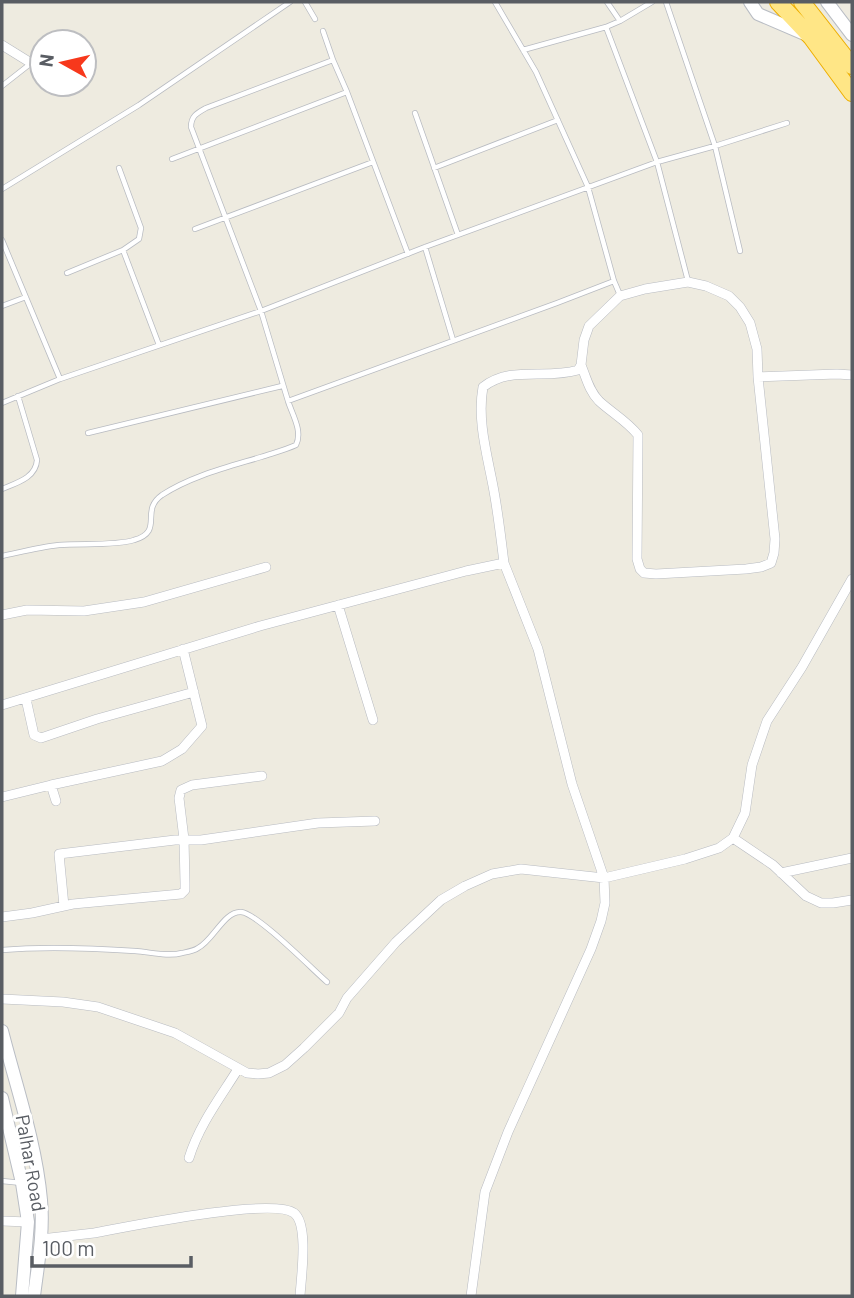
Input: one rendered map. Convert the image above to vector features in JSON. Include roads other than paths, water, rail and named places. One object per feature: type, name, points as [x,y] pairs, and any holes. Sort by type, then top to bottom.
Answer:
[{"type":"highway","points":[[778,2],[811,37],[852,93]]},
{"type":"highway","points":[[802,2],[852,66]]},
{"type":"main road","points":[[750,2],[758,14],[811,37]]},
{"type":"main road","points":[[827,2],[852,35]]},
{"type":"main road","name":"Palhar Road","points":[[2,1031],[29,1137],[41,1201],[41,1239],[22,1296]]},
{"type":"main road","name":"Palhar Road","points":[[2,1098],[22,1183],[34,1296]]},
{"type":"street","points":[[2,45],[28,61]]},
{"type":"street","points":[[471,1296],[485,1192],[508,1132],[591,949],[605,903],[604,878],[572,785],[538,649],[505,564],[482,430],[480,401],[483,387],[495,379],[516,374],[568,373],[578,370],[589,326],[620,296],[688,282],[729,296],[750,323],[757,349],[775,553],[771,563],[761,568],[644,573],[637,559],[638,435],[630,425],[597,399],[581,365]]},
{"type":"street","points":[[758,377],[852,375]]},
{"type":"street","points":[[2,705],[338,605],[466,571],[505,564]]},
{"type":"street","points":[[2,615],[27,610],[84,611],[144,602],[266,567]]},
{"type":"street","points":[[2,999],[98,1007],[175,1034],[247,1073],[269,1073],[285,1065],[339,1013],[347,998],[396,942],[441,900],[465,886],[492,874],[521,869],[604,878],[685,859],[719,848],[733,838],[744,813],[752,765],[766,721],[802,667],[852,579]]},
{"type":"street","points":[[338,605],[373,720]]},
{"type":"street","points":[[2,797],[162,761],[182,748],[202,726],[183,649]]},
{"type":"street","points":[[26,699],[34,735],[41,738],[194,692]]},
{"type":"street","points":[[2,917],[102,901],[181,894],[185,890],[184,839],[179,798],[181,790],[192,785],[262,776]]},
{"type":"street","points":[[51,785],[55,801]]},
{"type":"street","points":[[64,906],[59,854],[184,839],[201,840],[318,823],[375,821]]},
{"type":"street","points":[[733,838],[755,851],[806,896],[821,903],[852,900]]},
{"type":"street","points":[[781,873],[852,858]]},
{"type":"street","points":[[189,1158],[194,1139],[238,1069]]},
{"type":"street","points":[[41,1239],[244,1209],[283,1210],[294,1213],[300,1221],[303,1237],[300,1296]]},
{"type":"street","points":[[2,1222],[28,1222]]},
{"type":"lane","points":[[2,189],[139,105],[290,2]]},
{"type":"lane","points":[[305,2],[315,19]]},
{"type":"lane","points":[[495,2],[536,72],[587,187],[620,296]]},
{"type":"lane","points":[[607,2],[620,21]]},
{"type":"lane","points":[[523,50],[606,27],[652,2]]},
{"type":"lane","points":[[666,2],[715,146],[740,251]]},
{"type":"lane","points":[[606,27],[657,162],[688,282]]},
{"type":"lane","points":[[323,31],[408,254]]},
{"type":"lane","points":[[2,556],[58,545],[131,541],[150,530],[150,511],[159,497],[180,485],[299,442],[299,433],[282,386],[261,311],[191,127],[191,120],[197,113],[333,60]]},
{"type":"lane","points":[[2,86],[28,65]]},
{"type":"lane","points":[[172,159],[348,92]]},
{"type":"lane","points":[[415,113],[458,235]]},
{"type":"lane","points":[[434,168],[558,120]]},
{"type":"lane","points":[[2,403],[60,379],[261,311],[425,247],[657,162],[787,123]]},
{"type":"lane","points":[[195,229],[373,162]]},
{"type":"lane","points":[[67,273],[123,250],[139,239],[141,228],[119,167]]},
{"type":"lane","points":[[2,240],[60,379]]},
{"type":"lane","points":[[425,247],[453,340]]},
{"type":"lane","points":[[123,250],[159,345]]},
{"type":"lane","points":[[288,401],[614,281]]},
{"type":"lane","points":[[2,306],[26,297]]},
{"type":"lane","points":[[88,433],[282,386]]},
{"type":"lane","points":[[2,489],[26,478],[37,467],[18,396]]},
{"type":"lane","points":[[2,950],[32,947],[179,954],[198,948],[227,917],[234,912],[240,912],[252,916],[327,982]]},
{"type":"lane","points":[[2,1181],[22,1183],[38,1180]]}]
